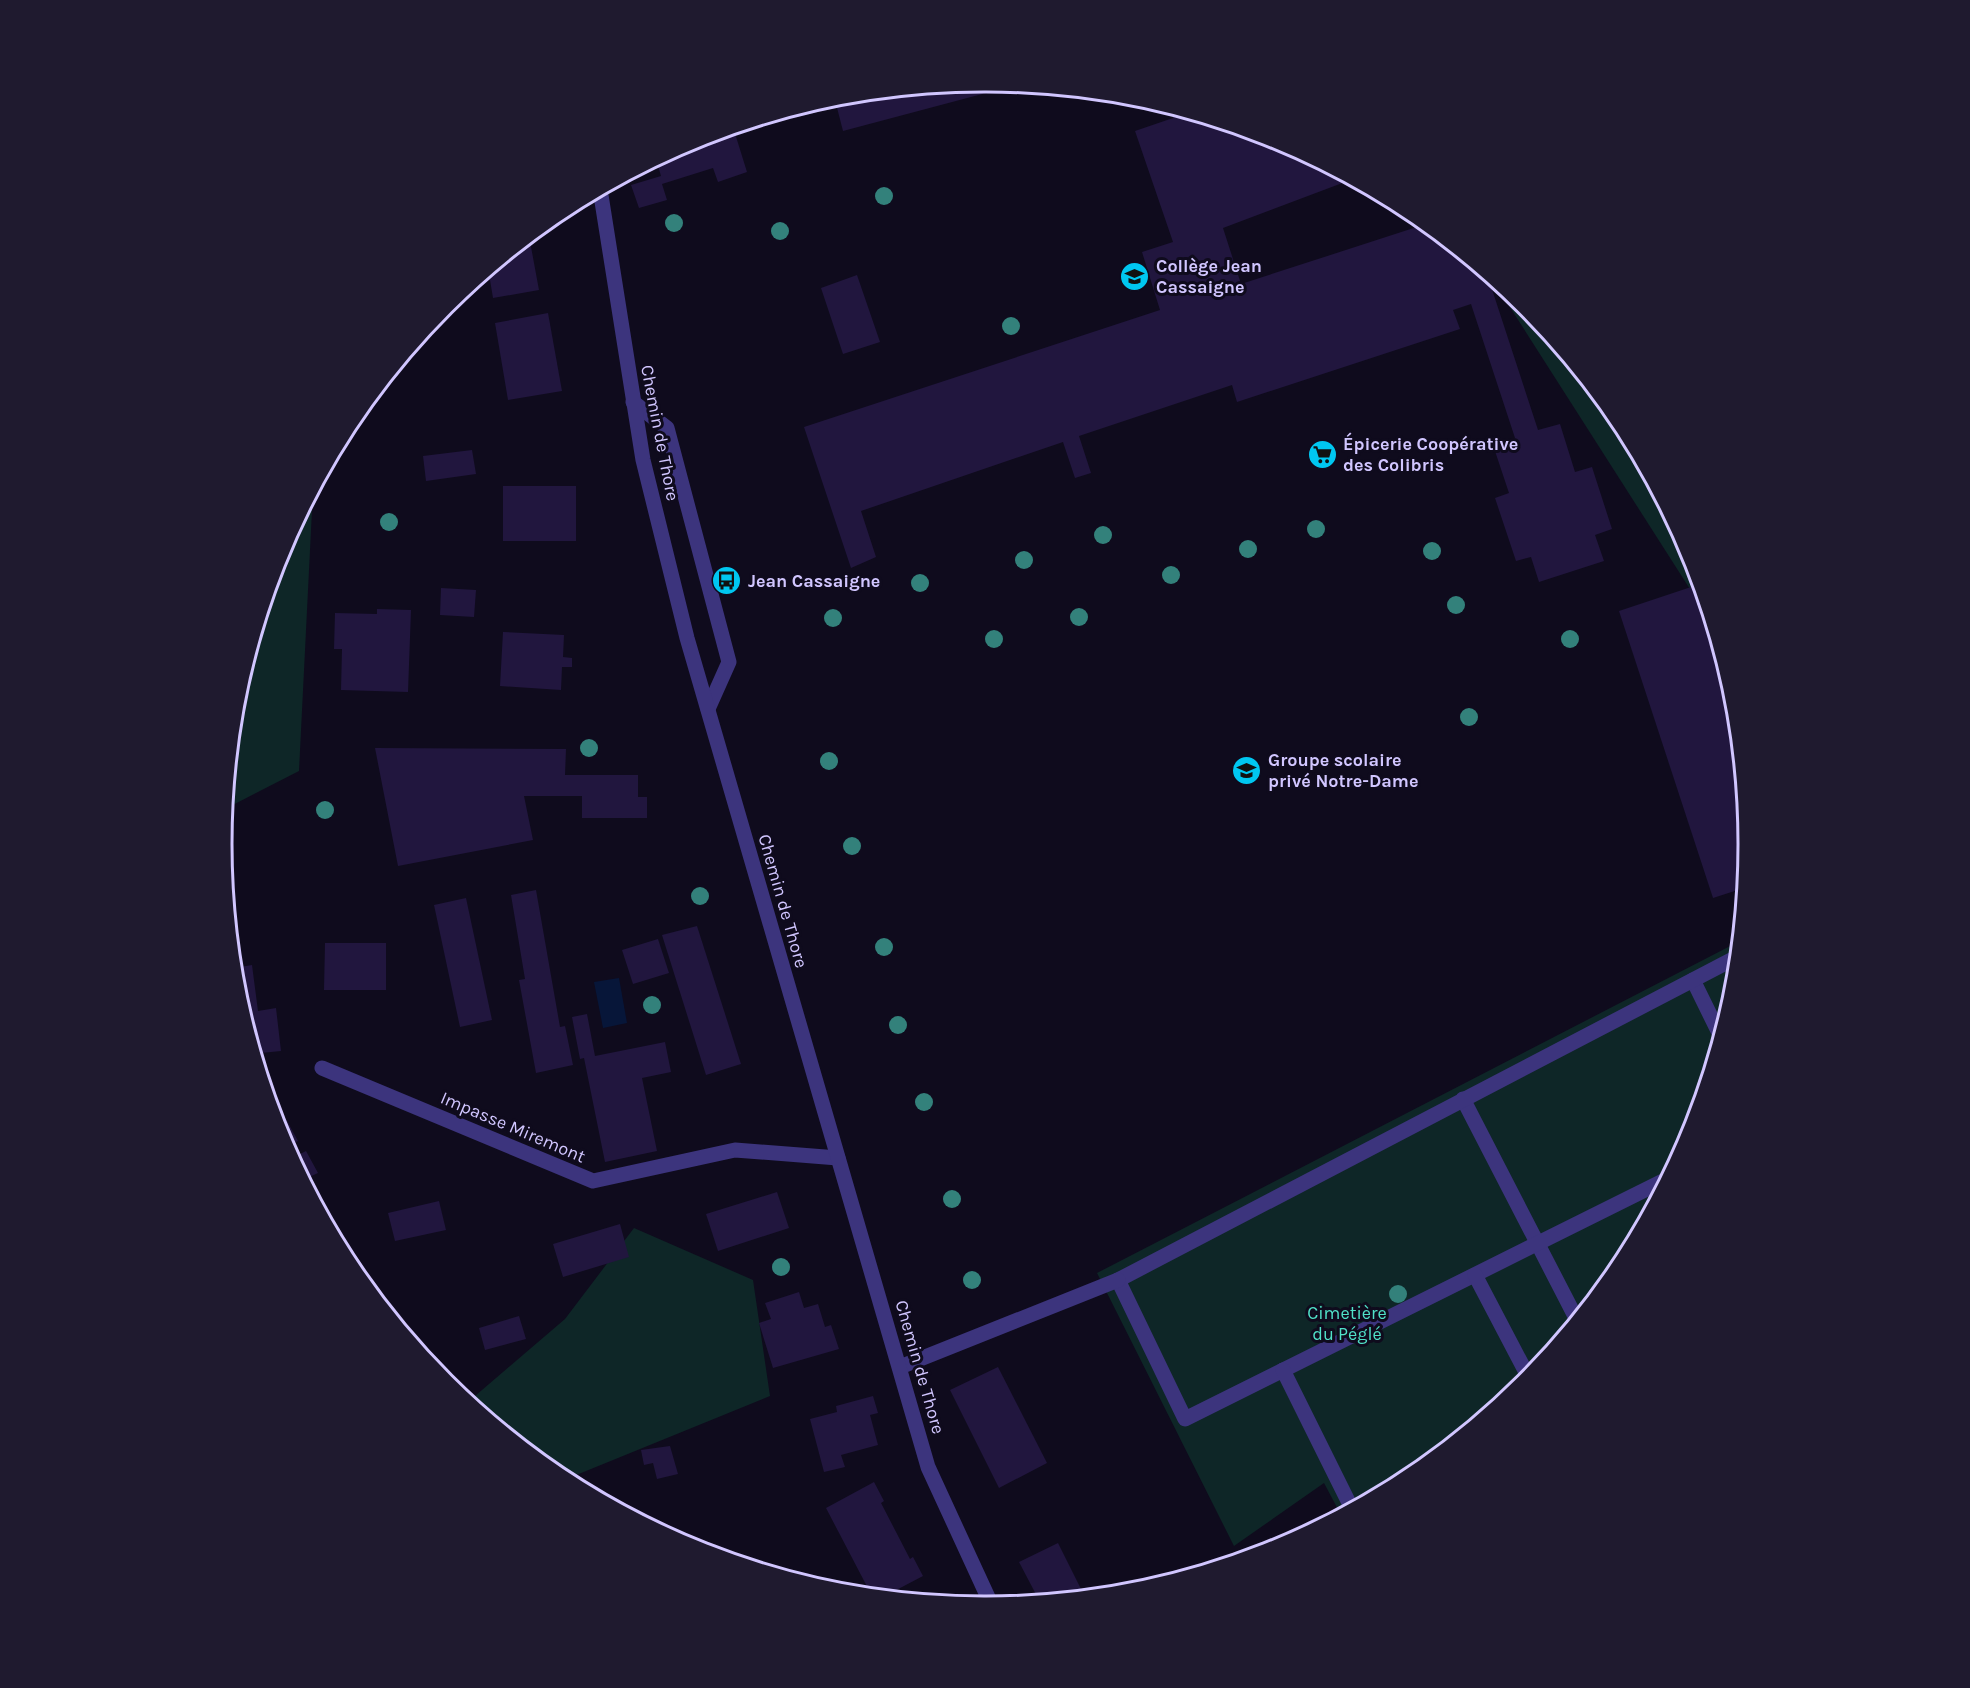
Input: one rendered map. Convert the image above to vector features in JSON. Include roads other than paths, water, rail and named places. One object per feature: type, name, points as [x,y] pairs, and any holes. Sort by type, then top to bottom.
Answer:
[{"type":"street","name":"Chemin de Thore","points":[[601,197],[647,477],[708,708],[928,1467],[987,1596]]},
{"type":"street","points":[[633,402],[667,428],[729,662],[708,708]]},
{"type":"street","points":[[900,1367],[1118,1280],[1728,962]]},
{"type":"street","points":[[1693,980],[1715,1025]]},
{"type":"street","name":"Impasse Miremont","points":[[322,1068],[593,1181],[735,1150],[838,1158]]},
{"type":"street","points":[[1464,1099],[1573,1313]]},
{"type":"street","points":[[1118,1280],[1185,1419],[1656,1184]]},
{"type":"street","points":[[1475,1275],[1524,1369]]},
{"type":"street","points":[[1284,1370],[1350,1502]]},
{"type":"water","points":[[619,978],[627,1023],[603,1028],[594,982]]},
{"type":"place","name":"Collège Jean Cassaigne","points":[[1135,276]]},
{"type":"place","name":"Épicerie Coopérative des Colibris","points":[[1322,454]]},
{"type":"place","name":"Jean Cassaigne","points":[[727,581]]},
{"type":"place","name":"Groupe scolaire privé Notre-Dame","points":[[1247,770]]},
{"type":"park label","name":"Cimetière du Péglé","points":[[1347,1323]]}]
